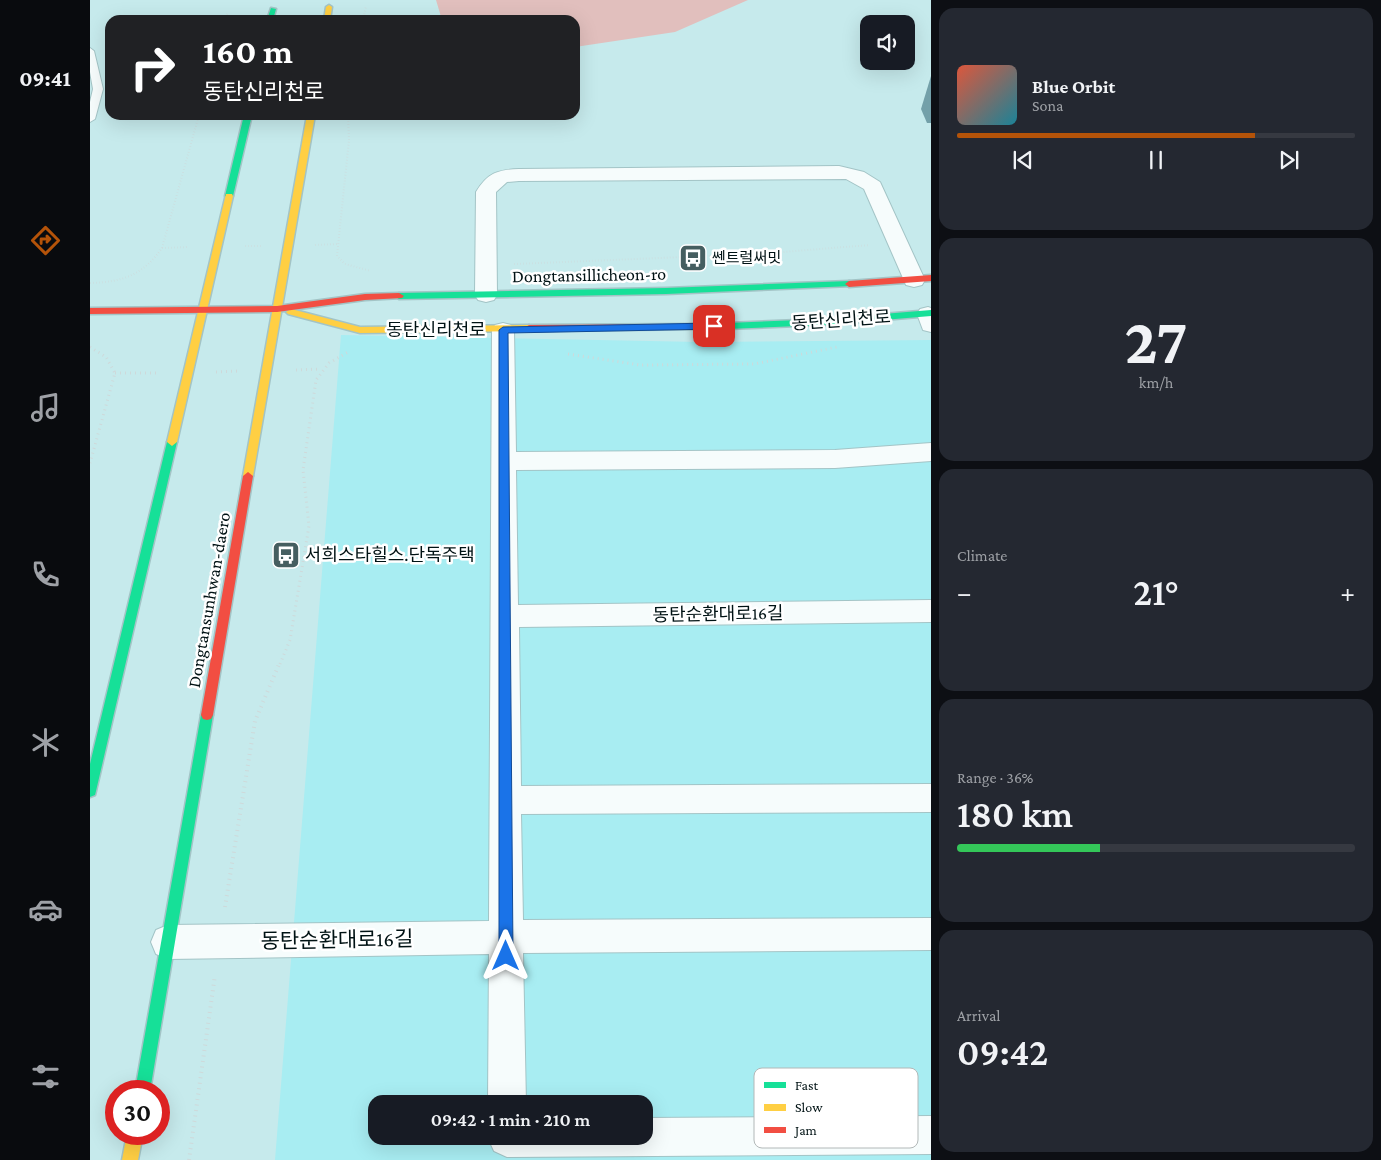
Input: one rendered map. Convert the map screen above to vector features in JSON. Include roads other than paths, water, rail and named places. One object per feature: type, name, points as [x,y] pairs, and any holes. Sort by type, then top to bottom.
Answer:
[{"type":"main road","points":[[328,15],[330,7]]},
{"type":"main road","points":[[90,791],[247,120]]},
{"type":"main road","name":"Dongtansunhwan-daero","points":[[144,1080],[310,120]]},
{"type":"main road","name":"Dongtansillicheon-ro","points":[[277,309],[365,297],[837,285],[923,279]]},
{"type":"main road","points":[[90,311],[203,308],[277,309]]},
{"type":"main road","name":"동탄신리천로","points":[[277,309],[360,330],[696,327],[930,317]]},
{"type":"main road","points":[[130,1160],[133,1145]]},
{"type":"street","name":"동탄신리천로","points":[[486,295],[486,192],[492,181],[503,176],[519,175],[839,172],[852,174],[863,178],[873,186],[898,243],[923,279]]},
{"type":"street","points":[[503,330],[507,1095]]},
{"type":"street","points":[[504,461],[836,460],[931,452]]},
{"type":"street","name":"동탄순환대로16길","points":[[504,616],[931,611]]},
{"type":"street","points":[[505,800],[931,798]]},
{"type":"street","name":"동탄순환대로16길","points":[[168,942],[931,934]]},
{"type":"street","points":[[653,1134],[754,1135]]},
{"type":"street","points":[[918,1135],[931,1135]]},
{"type":"lane","points":[[90,51],[98,89],[90,119]]},
{"type":"place","name":"쎈트럴써밋","points":[[693,258]]},
{"type":"place","name":"서희스타힐스.단독주택","points":[[286,555]]}]
